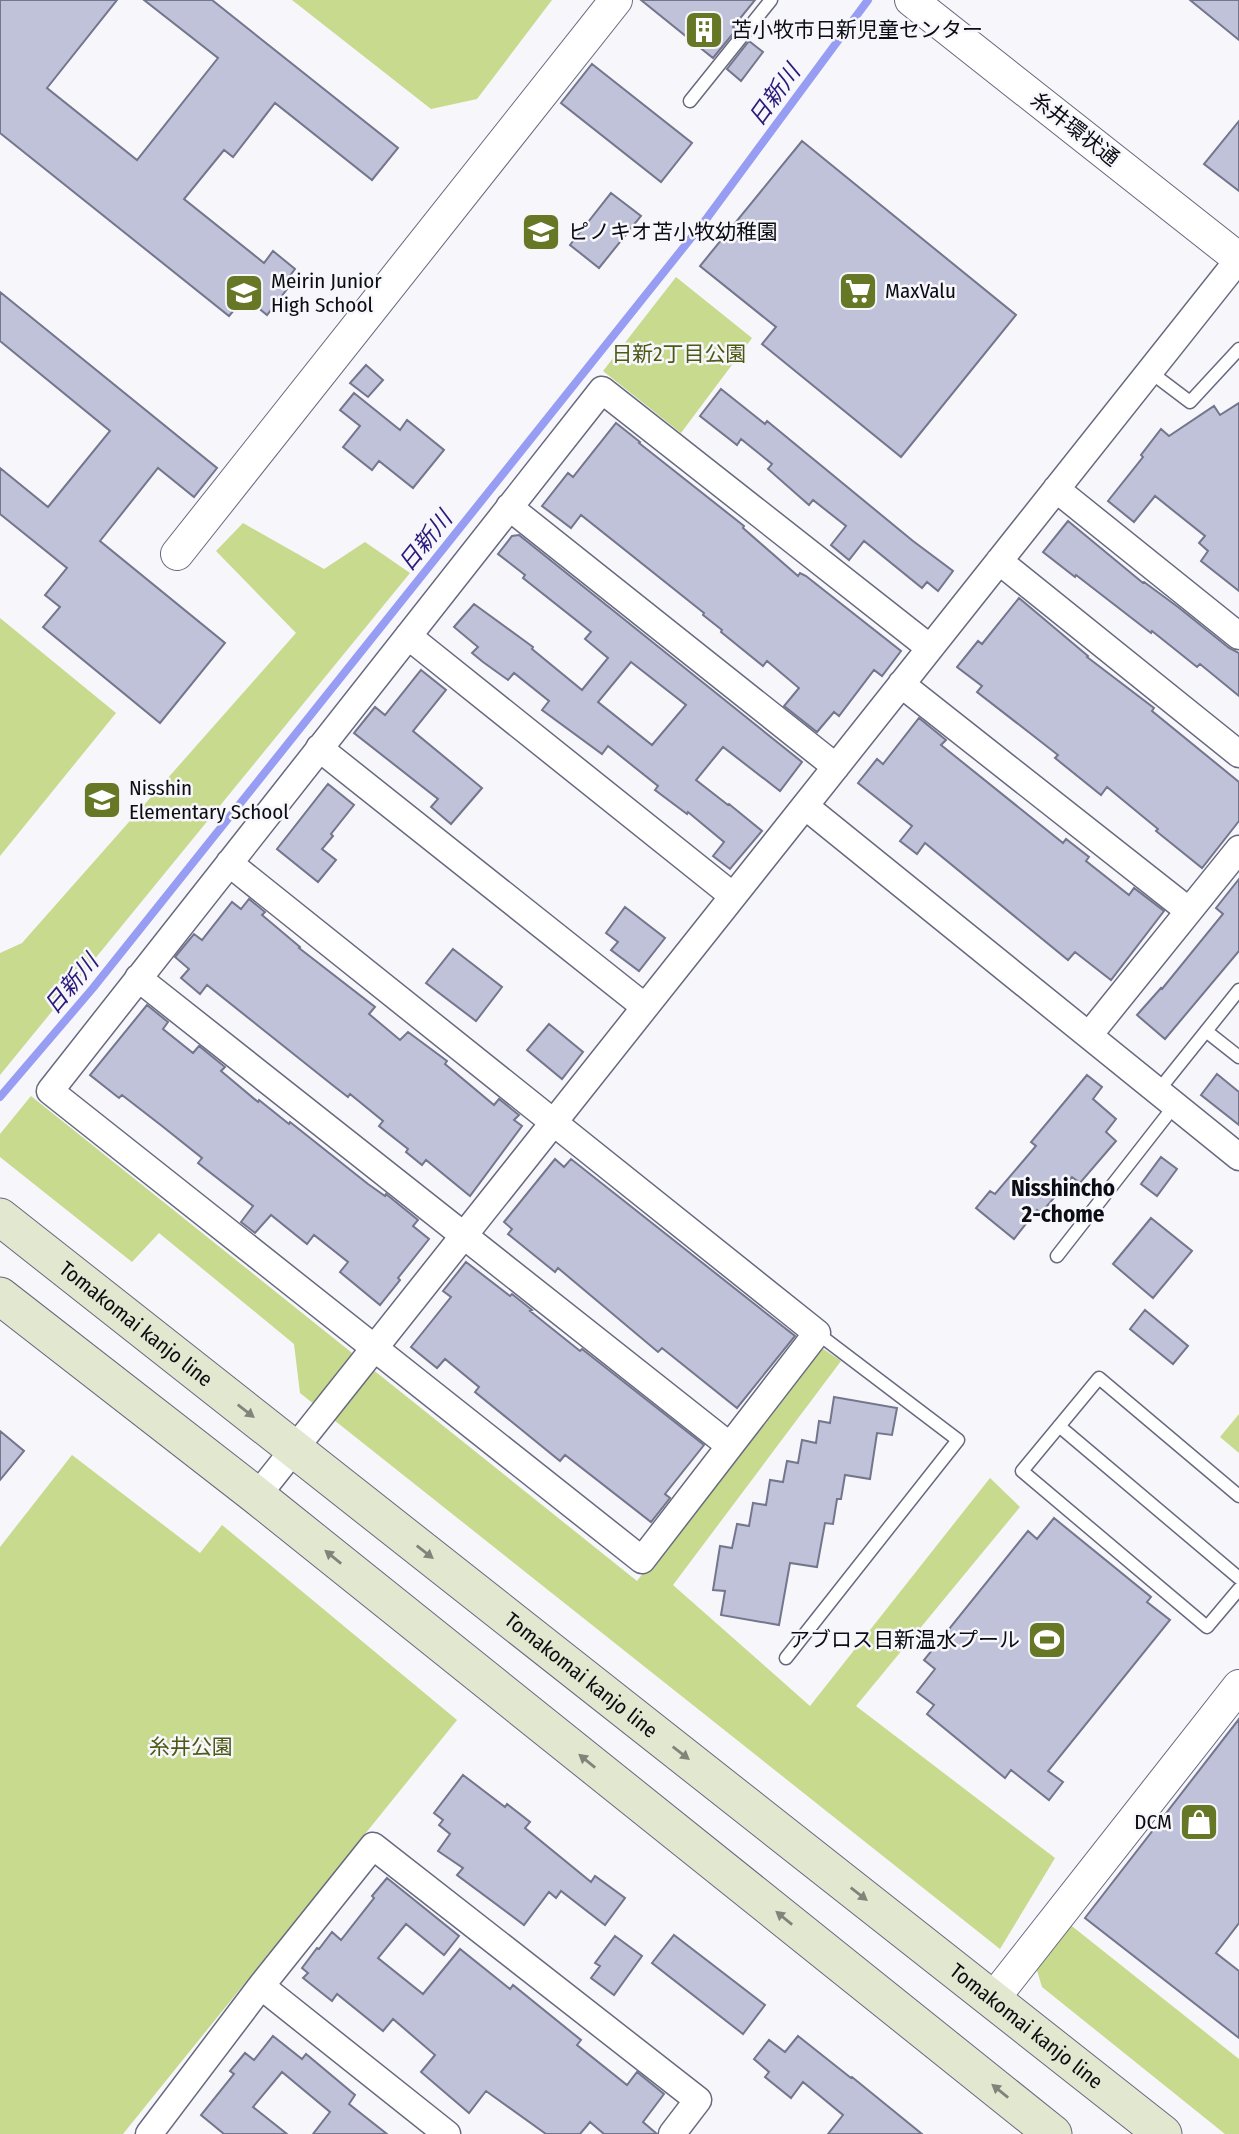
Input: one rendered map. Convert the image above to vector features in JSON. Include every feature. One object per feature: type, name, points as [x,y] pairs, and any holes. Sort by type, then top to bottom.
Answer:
[{"type":"main road","name":"Tomakomai kanjo line","points":[[0,1217],[1163,2134]]},
{"type":"main road","points":[[0,1296],[257,1496],[1053,2134]]},
{"type":"street","points":[[177,554],[616,0]]},
{"type":"street","name":"糸井環状通","points":[[914,1],[1239,259]]},
{"type":"street","points":[[257,1496],[1239,259]]},
{"type":"street","points":[[229,863],[817,1333],[642,1560],[50,1090],[138,978],[602,390],[930,648]]},
{"type":"street","points":[[1056,489],[1239,636]]},
{"type":"street","points":[[509,508],[836,766]]},
{"type":"street","points":[[999,561],[1239,754]]},
{"type":"street","points":[[408,636],[733,896]]},
{"type":"street","points":[[901,684],[1189,911]]},
{"type":"street","points":[[320,748],[645,1007]]},
{"type":"street","points":[[805,806],[1239,1157]]},
{"type":"street","points":[[1089,1035],[1239,849]]},
{"type":"street","points":[[138,978],[730,1446]]},
{"type":"street","points":[[993,1999],[1239,1686]]},
{"type":"street","points":[[152,2133],[261,1986],[373,1846],[698,2100],[672,2134]]},
{"type":"street","points":[[261,1986],[447,2134]]},
{"type":"lane","points":[[690,101],[771,0]]},
{"type":"lane","points":[[1149,371],[1190,402],[1239,349]]},
{"type":"lane","points":[[1057,1256],[1167,1098],[1206,1031],[1239,990]]},
{"type":"lane","points":[[1206,1031],[1239,1057]]},
{"type":"lane","points":[[786,1658],[958,1440],[817,1333]]},
{"type":"lane","points":[[1239,1496],[1099,1378],[1022,1471],[1207,1627],[1239,1589]]},
{"type":"lane","points":[[1059,1426],[1239,1578]]},
{"type":"green space","points":[[292,0],[552,0],[477,99],[431,109]]},
{"type":"green space","name":"日新2丁目公園","points":[[676,277],[752,338],[681,433],[603,371]]},
{"type":"green space","points":[[243,523],[324,569],[365,542],[410,573],[0,1075],[0,953],[22,943],[296,633],[216,551]]},
{"type":"green space","points":[[0,618],[116,713],[0,856]]},
{"type":"green space","points":[[31,1096],[637,1581],[816,1344],[841,1361],[673,1585],[810,1706],[990,1478],[1020,1507],[856,1706],[1055,1858],[1000,1949],[300,1393],[294,1344],[159,1233],[132,1262],[0,1157],[0,1134]]},
{"type":"green space","points":[[1239,1414],[1239,1453],[1220,1437]]},
{"type":"green space","name":"糸井公園","points":[[72,1455],[200,1553],[222,1525],[457,1720],[123,2134],[0,2134],[0,1547]]},
{"type":"green space","points":[[1068,1923],[1239,2059],[1239,2134],[1225,2134],[1042,1987],[1036,1967]]},
{"type":"building","points":[[0,0],[117,0],[47,88],[137,160],[218,58],[144,0],[212,0],[398,148],[372,180],[275,103],[233,157],[224,150],[184,199],[264,263],[273,251],[295,269],[286,281],[291,284],[267,315],[245,297],[229,316],[0,133]]},
{"type":"building","name":"苫小牧市日新児童センター","points":[[641,0],[755,0],[733,27],[736,30],[713,58]]},
{"type":"building","points":[[1190,0],[1239,0],[1239,40]]},
{"type":"building","points":[[749,41],[763,52],[741,81],[727,69]]},
{"type":"building","points":[[592,64],[692,143],[661,182],[561,103]]},
{"type":"building","points":[[1239,121],[1239,191],[1204,164]]},
{"type":"building","name":"MaxValu","points":[[802,141],[1016,315],[901,457],[762,344],[776,327],[700,266]]},
{"type":"building","points":[[611,193],[641,216],[599,268],[570,245]]},
{"type":"building","points":[[0,292],[217,468],[194,497],[158,468],[100,541],[225,643],[160,723],[43,627],[60,607],[45,595],[67,568],[0,514],[0,468],[48,507],[110,431],[0,341]]},
{"type":"building","points":[[366,365],[383,380],[368,397],[350,383]]},
{"type":"building","points":[[721,389],[765,424],[767,421],[953,571],[938,591],[927,582],[922,588],[864,541],[849,560],[831,545],[846,526],[813,500],[809,505],[768,469],[772,464],[741,439],[737,445],[700,416]]},
{"type":"building","points":[[354,393],[400,430],[407,420],[444,450],[413,488],[379,461],[372,470],[343,447],[360,426],[340,410]]},
{"type":"building","points":[[1239,403],[1239,591],[1201,561],[1208,551],[1199,543],[1205,536],[1155,496],[1134,522],[1108,501],[1143,457],[1141,455],[1161,429],[1169,436],[1214,406],[1220,415]]},
{"type":"building","points":[[616,423],[744,526],[743,528],[798,576],[800,573],[806,576],[901,651],[882,676],[874,670],[839,716],[834,712],[817,732],[784,706],[799,688],[767,661],[763,666],[721,632],[704,613],[581,515],[571,528],[542,506],[568,473],[573,477]]},
{"type":"building","points":[[1068,521],[1143,583],[1239,653],[1239,696],[1200,664],[1197,667],[1043,552]]},
{"type":"building","points":[[519,535],[802,762],[780,791],[723,747],[696,780],[762,831],[730,869],[713,856],[724,842],[688,812],[687,814],[655,790],[658,786],[608,746],[602,754],[542,710],[549,701],[514,673],[508,680],[483,662],[472,653],[478,647],[454,627],[474,604],[533,647],[532,649],[582,690],[608,658],[585,639],[591,632],[523,578],[525,575],[498,554],[512,536]],"holes":[[[631,662],[686,705],[652,745],[598,702]]]},
{"type":"building","points":[[1019,598],[1087,657],[1154,708],[1152,711],[1239,782],[1239,821],[1202,868],[1107,787],[1101,795],[1055,758],[1058,755],[977,692],[982,686],[957,667],[978,641],[982,644]]},
{"type":"building","points":[[421,670],[446,690],[413,731],[482,788],[451,824],[431,807],[438,799],[354,733],[375,707],[385,715]]},
{"type":"building","points":[[919,718],[946,740],[941,745],[1063,843],[1066,839],[1089,857],[1086,861],[1129,895],[1134,888],[1164,911],[1111,980],[1075,952],[1068,960],[925,843],[917,854],[900,841],[912,826],[858,783],[877,759],[883,764]]},
{"type":"building","points":[[328,784],[354,805],[322,849],[336,860],[318,882],[277,849]]},
{"type":"building","points":[[1239,879],[1239,951],[1165,1039],[1137,1015],[1162,989],[1223,914],[1216,908]]},
{"type":"building","points":[[249,899],[265,912],[262,915],[299,948],[375,1007],[369,1014],[400,1040],[408,1032],[447,1061],[445,1064],[494,1105],[499,1099],[519,1115],[514,1120],[522,1126],[470,1196],[426,1160],[422,1165],[406,1152],[408,1149],[379,1126],[383,1121],[350,1094],[348,1097],[335,1087],[207,985],[200,994],[181,978],[189,969],[175,957],[194,934],[202,940],[232,902],[241,909]]},
{"type":"building","points":[[625,907],[665,938],[639,971],[611,950],[618,942],[606,933]]},
{"type":"building","points":[[453,949],[502,987],[476,1021],[426,983]]},
{"type":"building","points":[[147,1005],[168,1022],[163,1029],[193,1053],[199,1046],[225,1067],[221,1071],[258,1102],[259,1100],[289,1124],[290,1122],[418,1220],[413,1226],[429,1239],[380,1305],[340,1272],[348,1262],[314,1235],[307,1244],[271,1215],[255,1233],[241,1222],[253,1206],[198,1163],[202,1158],[122,1095],[119,1098],[90,1075]]},
{"type":"building","points":[[549,1024],[583,1052],[562,1079],[527,1050]]},
{"type":"building","points":[[1217,1074],[1239,1092],[1239,1125],[1201,1095]]},
{"type":"building","points":[[1087,1075],[1102,1087],[1093,1099],[1116,1119],[1106,1132],[1116,1141],[1080,1183],[1072,1177],[1041,1213],[1037,1210],[1014,1239],[976,1208],[990,1191],[995,1194],[1036,1146],[1031,1142]]},
{"type":"building","points":[[1161,1157],[1177,1169],[1157,1196],[1141,1184]]},
{"type":"building","points":[[555,1159],[564,1167],[571,1159],[795,1336],[737,1408],[662,1348],[658,1352],[558,1268],[555,1272],[508,1234],[512,1229],[504,1222]]},
{"type":"building","points":[[1151,1218],[1192,1251],[1153,1298],[1113,1264]]},
{"type":"building","points":[[466,1262],[510,1296],[512,1294],[580,1351],[582,1349],[704,1445],[665,1494],[670,1498],[651,1522],[565,1455],[560,1461],[475,1392],[479,1387],[445,1359],[437,1368],[411,1347],[451,1297],[443,1291]]},
{"type":"building","points":[[1145,1310],[1188,1346],[1173,1364],[1130,1329]]},
{"type":"building","points":[[834,1397],[897,1408],[892,1435],[877,1433],[870,1479],[845,1475],[833,1524],[825,1523],[817,1567],[790,1563],[779,1625],[721,1615],[725,1591],[713,1590],[720,1546],[732,1548],[737,1524],[749,1526],[753,1503],[766,1505],[770,1480],[783,1482],[787,1461],[798,1463],[802,1440],[816,1443],[819,1421],[830,1423]]},
{"type":"building","points":[[0,1431],[24,1451],[0,1480]]},
{"type":"building","name":"アブロス日新温水プール","points":[[1054,1518],[1151,1597],[1147,1602],[1170,1620],[1048,1771],[1063,1782],[1049,1800],[1011,1770],[1005,1778],[927,1714],[934,1705],[917,1692],[935,1669],[924,1660],[1028,1531],[1037,1539]]},
{"type":"building","name":"DCM","points":[[1239,1719],[1239,1923],[1216,1953],[1239,1971],[1239,2038],[1085,1918]]},
{"type":"building","points":[[463,1775],[530,1822],[525,1828],[591,1882],[595,1876],[625,1898],[605,1925],[561,1891],[556,1898],[549,1892],[524,1925],[457,1875],[463,1868],[438,1851],[450,1834],[439,1825],[443,1820],[434,1813]]},
{"type":"building","points":[[387,1878],[459,1936],[444,1955],[406,1924],[378,1958],[423,1994],[460,1949],[510,1989],[513,1985],[581,2040],[577,2045],[627,2085],[637,2072],[664,2094],[643,2122],[657,2134],[604,2134],[590,2122],[580,2134],[546,2134],[486,2091],[469,2113],[421,2072],[435,2055],[393,2019],[383,2031],[337,1994],[332,2001],[303,1978],[308,1973],[302,1968],[317,1948],[319,1949],[332,1932],[341,1940]]},
{"type":"building","points":[[674,1935],[765,2005],[743,2034],[652,1963]]},
{"type":"building","points":[[615,1936],[642,1956],[614,1995],[591,1978],[600,1966],[595,1963]]},
{"type":"building","points":[[273,2036],[302,2059],[306,2054],[355,2095],[349,2104],[387,2134],[313,2134],[330,2112],[282,2072],[253,2107],[287,2134],[224,2134],[201,2115],[234,2074],[230,2071],[245,2053],[254,2060]]},
{"type":"building","points":[[798,2036],[922,2134],[828,2134],[843,2115],[803,2082],[791,2098],[765,2077],[769,2072],[754,2059],[769,2040],[785,2052]]},
{"type":"waterway","name":"日新川","points":[[0,1097],[93,988],[707,218],[868,0]]},
{"type":"place","name":"苫小牧市日新児童センター","points":[[704,30]]},
{"type":"place","name":"ピノキオ苫小牧幼稚園","points":[[541,232]]},
{"type":"place","name":"MaxValu","points":[[858,291]]},
{"type":"place","name":"Meirin Junior High School","points":[[244,293]]},
{"type":"place","name":"Nisshin Elementary School","points":[[102,800]]},
{"type":"place","name":"アブロス日新温水プール","points":[[1047,1640]]},
{"type":"place","name":"DCM","points":[[1199,1822]]},
{"type":"district","name":"Nisshincho 2-chome","points":[[1063,1201]]}]
